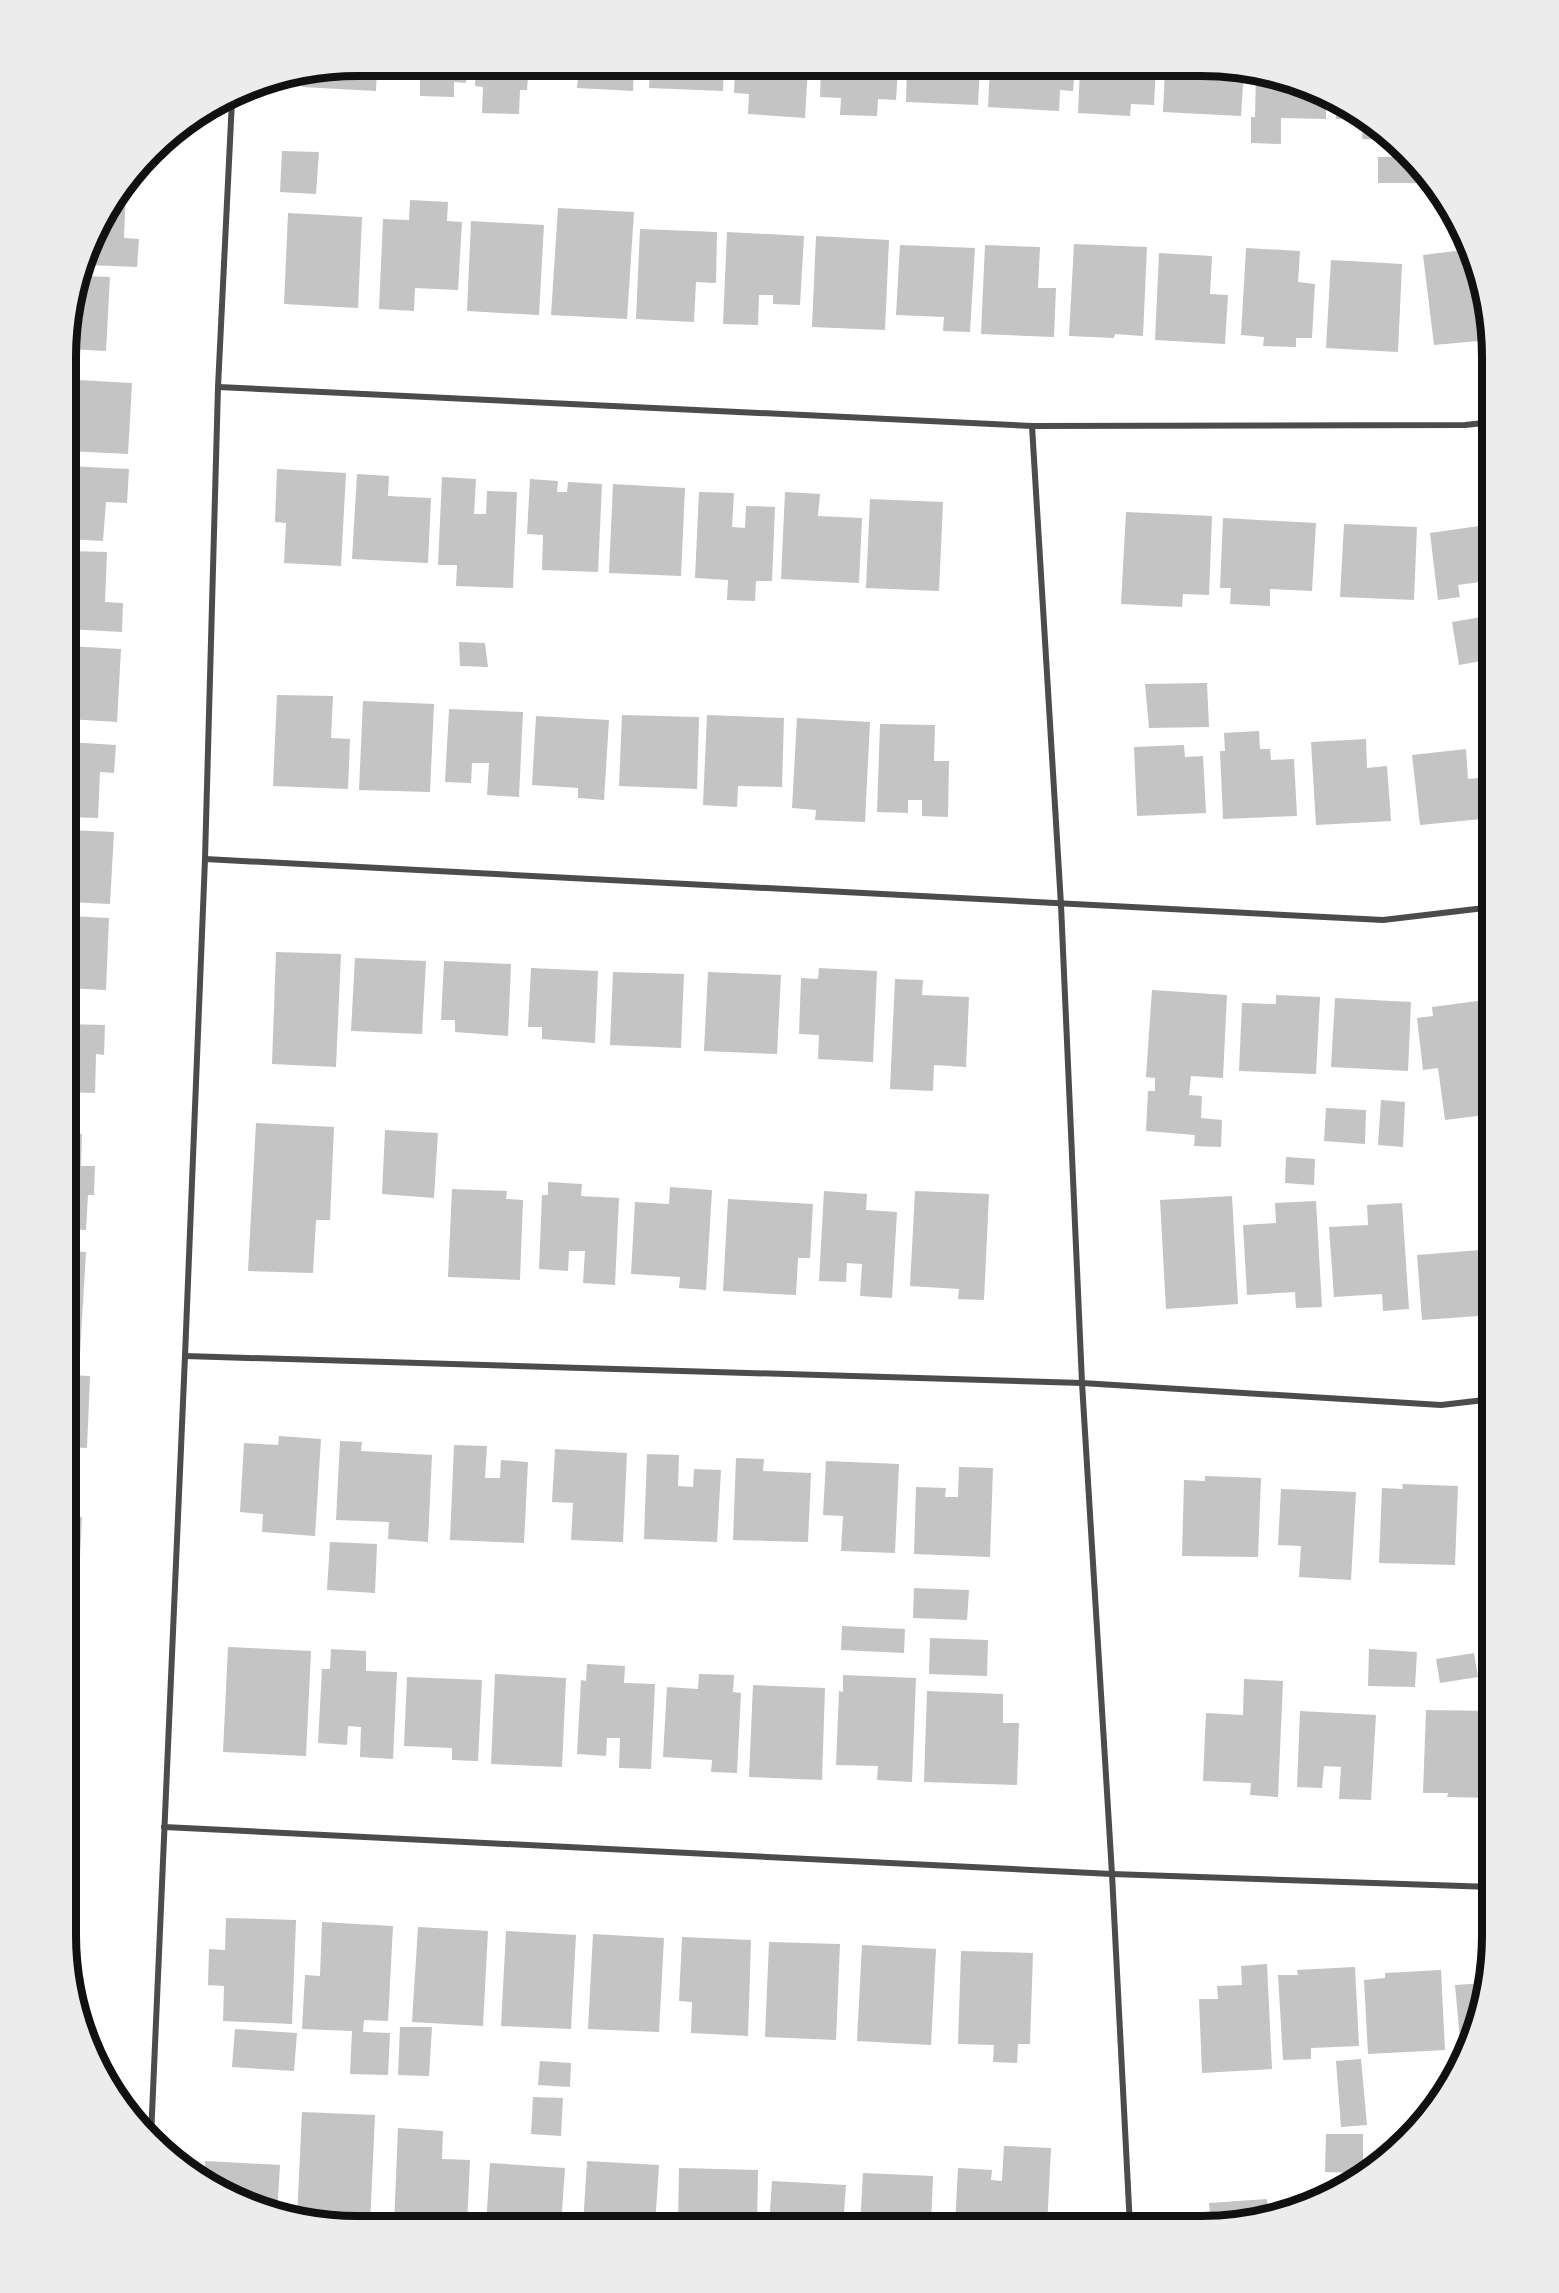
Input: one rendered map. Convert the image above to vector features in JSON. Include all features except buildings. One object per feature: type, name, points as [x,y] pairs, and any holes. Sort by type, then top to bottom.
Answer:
[{"type":"street","points":[[151,2126],[205,859],[218,387],[232,106]]},
{"type":"street","points":[[218,387],[1032,426],[1482,423]]},
{"type":"street","points":[[1032,426],[1061,904],[1082,1383],[1112,1874],[1129,2216]]},
{"type":"street","points":[[205,859],[1383,920],[1482,908]]},
{"type":"street","points":[[185,1356],[1082,1383],[1441,1405],[1482,1401]]},
{"type":"street","points":[[164,1827],[1112,1874],[1482,1887]]}]
